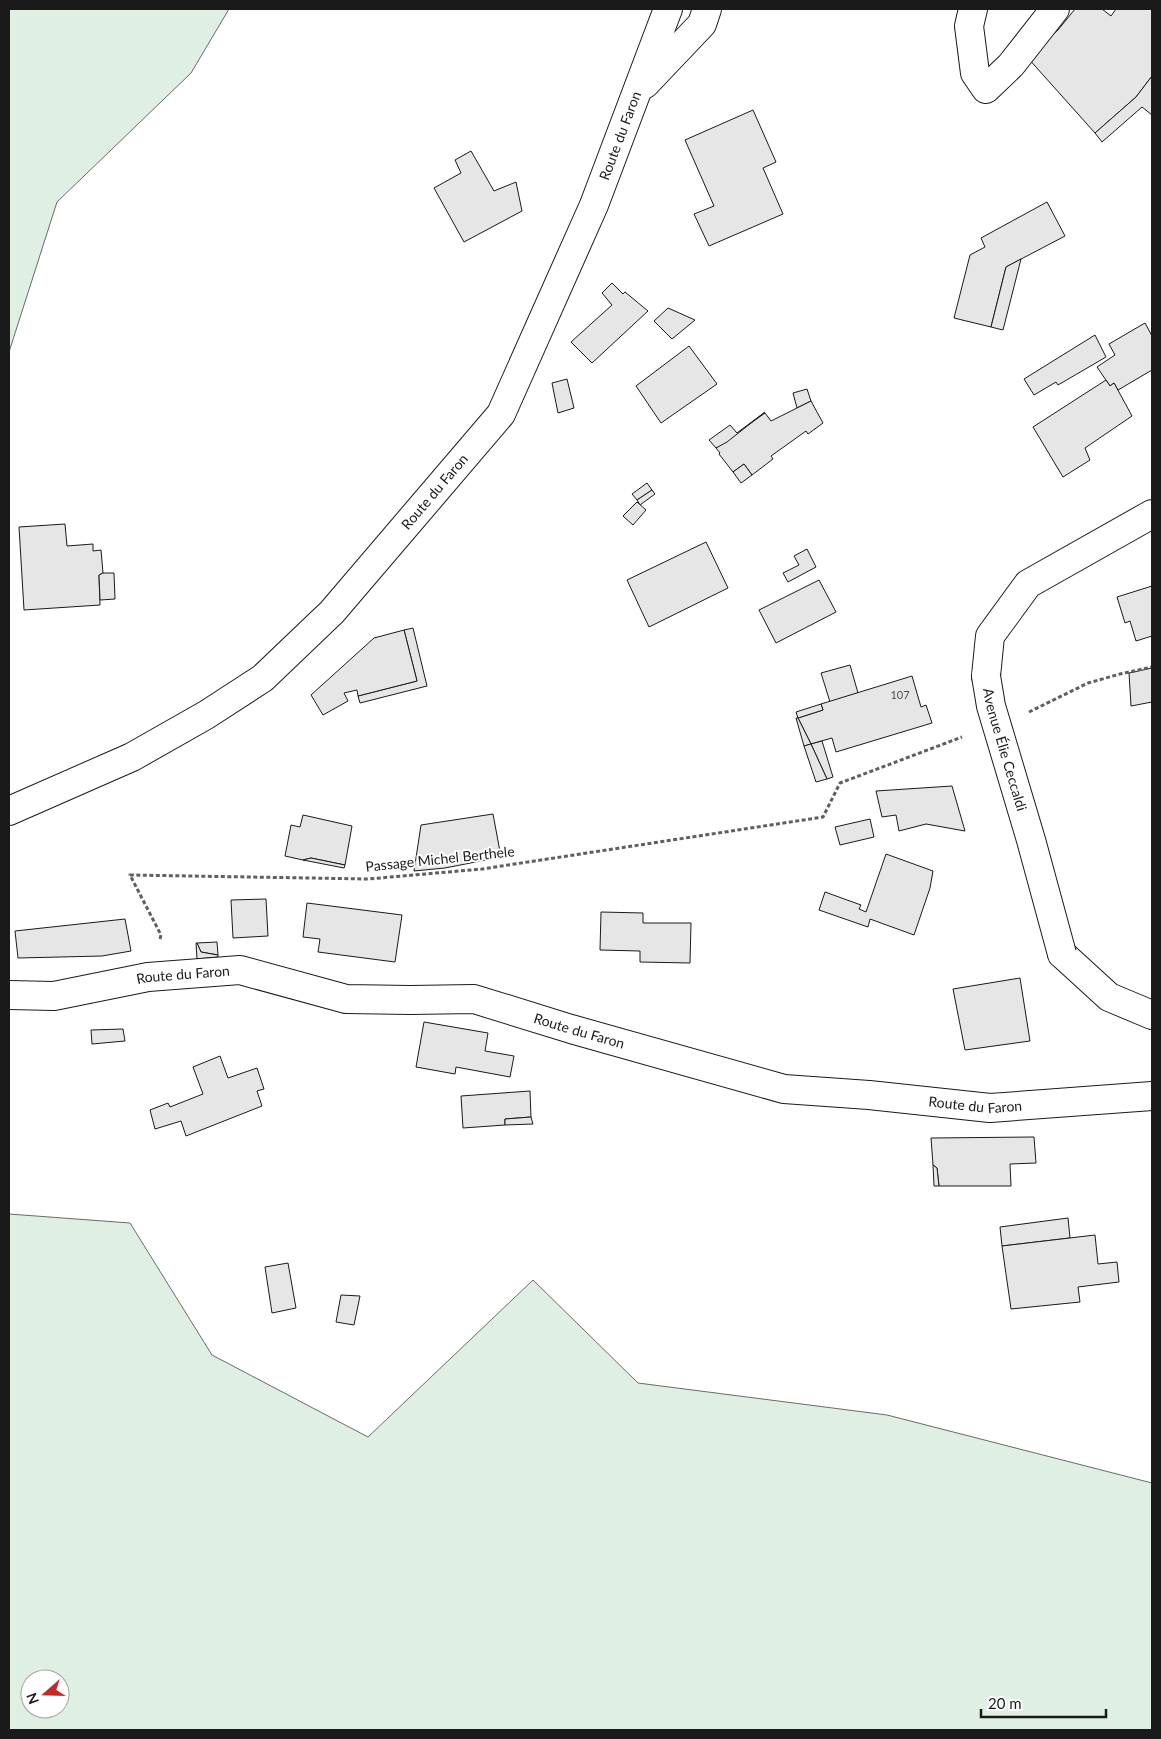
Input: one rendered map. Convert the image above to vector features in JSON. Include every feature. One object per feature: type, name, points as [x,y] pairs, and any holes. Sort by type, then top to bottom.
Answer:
[{"type":"street","name":"Route du Faron","points":[[9,811],[132,757],[206,715],[263,678],[332,612],[501,414],[594,205],[623,126],[638,93],[668,9]]},
{"type":"street","points":[[638,93],[702,24],[707,9]]},
{"type":"street","points":[[973,9],[969,26],[975,73],[986,89],[1011,64],[1055,9]]},
{"type":"street","name":"Avenue Élie Ceccaldi","points":[[1152,514],[1028,584],[990,636],[986,676],[991,706],[1032,840],[1062,954],[1108,997],[1152,1015]]},
{"type":"street","name":"Route du Faron","points":[[9,995],[54,996],[148,978],[240,970],[346,999],[474,999],[571,1029],[784,1089],[869,1095],[990,1108],[1152,1096]]},
{"type":"path","name":"Passage Michel Berthele","points":[[148,978],[161,936],[130,876],[368,879],[482,868],[823,817],[840,783]]},
{"type":"green space","points":[[9,9],[229,9],[191,73],[57,202],[9,352]]},
{"type":"green space","points":[[9,1214],[130,1223],[212,1355],[368,1437],[533,1280],[638,1383],[887,1415],[1152,1483],[1152,1730],[9,1730]]},
{"type":"building","points":[[1075,9],[1102,9],[1111,16],[1116,9],[1152,9],[1152,76],[1136,97],[1095,133],[1027,57],[1058,30]]},
{"type":"building","points":[[1152,76],[1152,115],[1142,107],[1102,142],[1095,133],[1136,97]]},
{"type":"building","points":[[753,110],[776,162],[763,168],[783,214],[709,246],[694,214],[714,206],[685,140]]},
{"type":"building","points":[[471,151],[494,191],[516,182],[522,211],[464,242],[434,188],[461,173],[455,160]]},
{"type":"building","points":[[1047,202],[1065,236],[1006,267],[991,327],[954,318],[970,255],[985,247],[981,238]]},
{"type":"building","points":[[1021,259],[1003,330],[991,327],[1006,267]]},
{"type":"building","points":[[612,283],[623,294],[625,292],[648,311],[592,363],[571,342],[612,305],[602,293]]},
{"type":"building","points":[[668,308],[695,320],[672,339],[654,321]]},
{"type":"building","points":[[1145,323],[1152,336],[1152,370],[1118,390],[1114,383],[1110,386],[1097,367],[1115,355],[1109,344]]},
{"type":"building","points":[[1095,335],[1106,357],[1058,385],[1056,382],[1034,395],[1024,379]]},
{"type":"building","points":[[689,346],[717,384],[661,423],[636,386]]},
{"type":"building","points":[[567,379],[574,408],[558,413],[552,383]]},
{"type":"building","points":[[1106,380],[1110,386],[1114,383],[1132,416],[1085,448],[1090,460],[1063,477],[1033,427]]},
{"type":"building","points":[[807,389],[811,401],[797,408],[793,393]]},
{"type":"building","points":[[811,401],[823,423],[808,434],[806,431],[771,456],[773,459],[752,475],[744,464],[733,472],[719,454],[716,448],[765,413],[771,421]]},
{"type":"building","points":[[765,412],[727,442],[716,448],[709,440],[730,425],[737,433]]},
{"type":"building","points":[[744,464],[752,475],[741,483],[733,472]]},
{"type":"building","points":[[647,483],[652,490],[637,500],[632,494]]},
{"type":"building","points":[[652,490],[655,494],[640,505],[637,500]]},
{"type":"building","points":[[637,502],[646,510],[633,525],[623,516]]},
{"type":"building","points":[[65,524],[67,546],[93,544],[93,551],[101,550],[103,573],[99,575],[100,605],[24,610],[19,527]]},
{"type":"building","points":[[706,542],[728,588],[649,627],[627,580]]},
{"type":"building","points":[[807,549],[816,567],[788,582],[783,573],[799,565],[794,556]]},
{"type":"building","points":[[114,573],[115,599],[100,600],[99,575]]},
{"type":"building","points":[[819,580],[836,612],[776,643],[759,610]]},
{"type":"building","points":[[1152,586],[1152,636],[1136,641],[1130,621],[1125,623],[1117,597]]},
{"type":"building","points":[[413,628],[427,686],[360,703],[358,696],[417,681],[404,630]]},
{"type":"building","points":[[404,630],[417,681],[358,696],[357,690],[344,693],[348,701],[323,715],[311,695],[374,638]]},
{"type":"building","points":[[850,665],[858,693],[830,702],[821,673]]},
{"type":"building","points":[[1152,668],[1152,702],[1131,706],[1129,673]]},
{"type":"building","points":[[912,676],[921,707],[926,705],[932,723],[836,752],[832,738],[811,744],[798,718],[823,710],[821,704]]},
{"type":"building","points":[[821,704],[823,710],[798,718],[796,712]]},
{"type":"building","points":[[796,718],[798,718],[811,744],[804,746]]},
{"type":"building","points":[[822,741],[833,777],[827,779],[811,744]]},
{"type":"building","points":[[811,744],[827,779],[816,782],[804,746]]},
{"type":"building","points":[[952,786],[965,831],[926,824],[899,831],[896,815],[882,817],[876,791]]},
{"type":"building","points":[[493,814],[501,857],[445,868],[414,871],[421,825]]},
{"type":"building","points":[[303,815],[352,826],[345,865],[311,858],[303,860],[285,856],[291,825],[300,827]]},
{"type":"building","points":[[870,819],[874,837],[840,845],[835,827]]},
{"type":"building","points":[[886,854],[933,871],[930,888],[914,935],[870,919],[868,927],[819,910],[825,892],[861,905],[859,909],[866,912]]},
{"type":"building","points":[[311,858],[345,865],[344,868],[303,860]]},
{"type":"building","points":[[266,899],[268,936],[233,938],[231,900]]},
{"type":"building","points":[[307,903],[402,915],[395,962],[318,952],[320,939],[303,937]]},
{"type":"building","points":[[601,912],[643,913],[643,923],[691,923],[690,963],[640,962],[640,951],[600,950]]},
{"type":"building","points":[[125,919],[131,951],[102,956],[18,958],[15,931]]},
{"type":"building","points":[[217,942],[218,955],[201,952],[197,943]]},
{"type":"building","points":[[196,943],[201,952],[218,955],[218,957],[197,959]]},
{"type":"building","points":[[1020,978],[1030,1041],[965,1050],[953,989]]},
{"type":"building","points":[[424,1022],[488,1033],[485,1051],[514,1056],[510,1077],[456,1067],[455,1074],[416,1067]]},
{"type":"building","points":[[123,1029],[125,1041],[92,1044],[91,1030]]},
{"type":"building","points":[[220,1056],[228,1078],[257,1068],[264,1089],[257,1091],[262,1106],[186,1136],[181,1121],[155,1129],[150,1110],[168,1103],[170,1107],[203,1094],[193,1067]]},
{"type":"building","points":[[530,1091],[531,1117],[505,1119],[505,1125],[463,1128],[461,1096]]},
{"type":"building","points":[[531,1117],[533,1124],[505,1125],[505,1119]]},
{"type":"building","points":[[1034,1137],[1036,1163],[1010,1164],[1011,1186],[939,1186],[937,1168],[933,1165],[931,1138]]},
{"type":"building","points":[[933,1165],[937,1168],[939,1186],[934,1186]]},
{"type":"building","points":[[1068,1218],[1070,1238],[1002,1246],[1000,1227]]},
{"type":"building","points":[[1095,1235],[1098,1264],[1117,1262],[1119,1282],[1078,1287],[1080,1302],[1011,1309],[1002,1246]]},
{"type":"building","points":[[288,1263],[296,1308],[272,1313],[265,1267]]},
{"type":"building","points":[[341,1295],[360,1296],[354,1325],[336,1322]]}]
